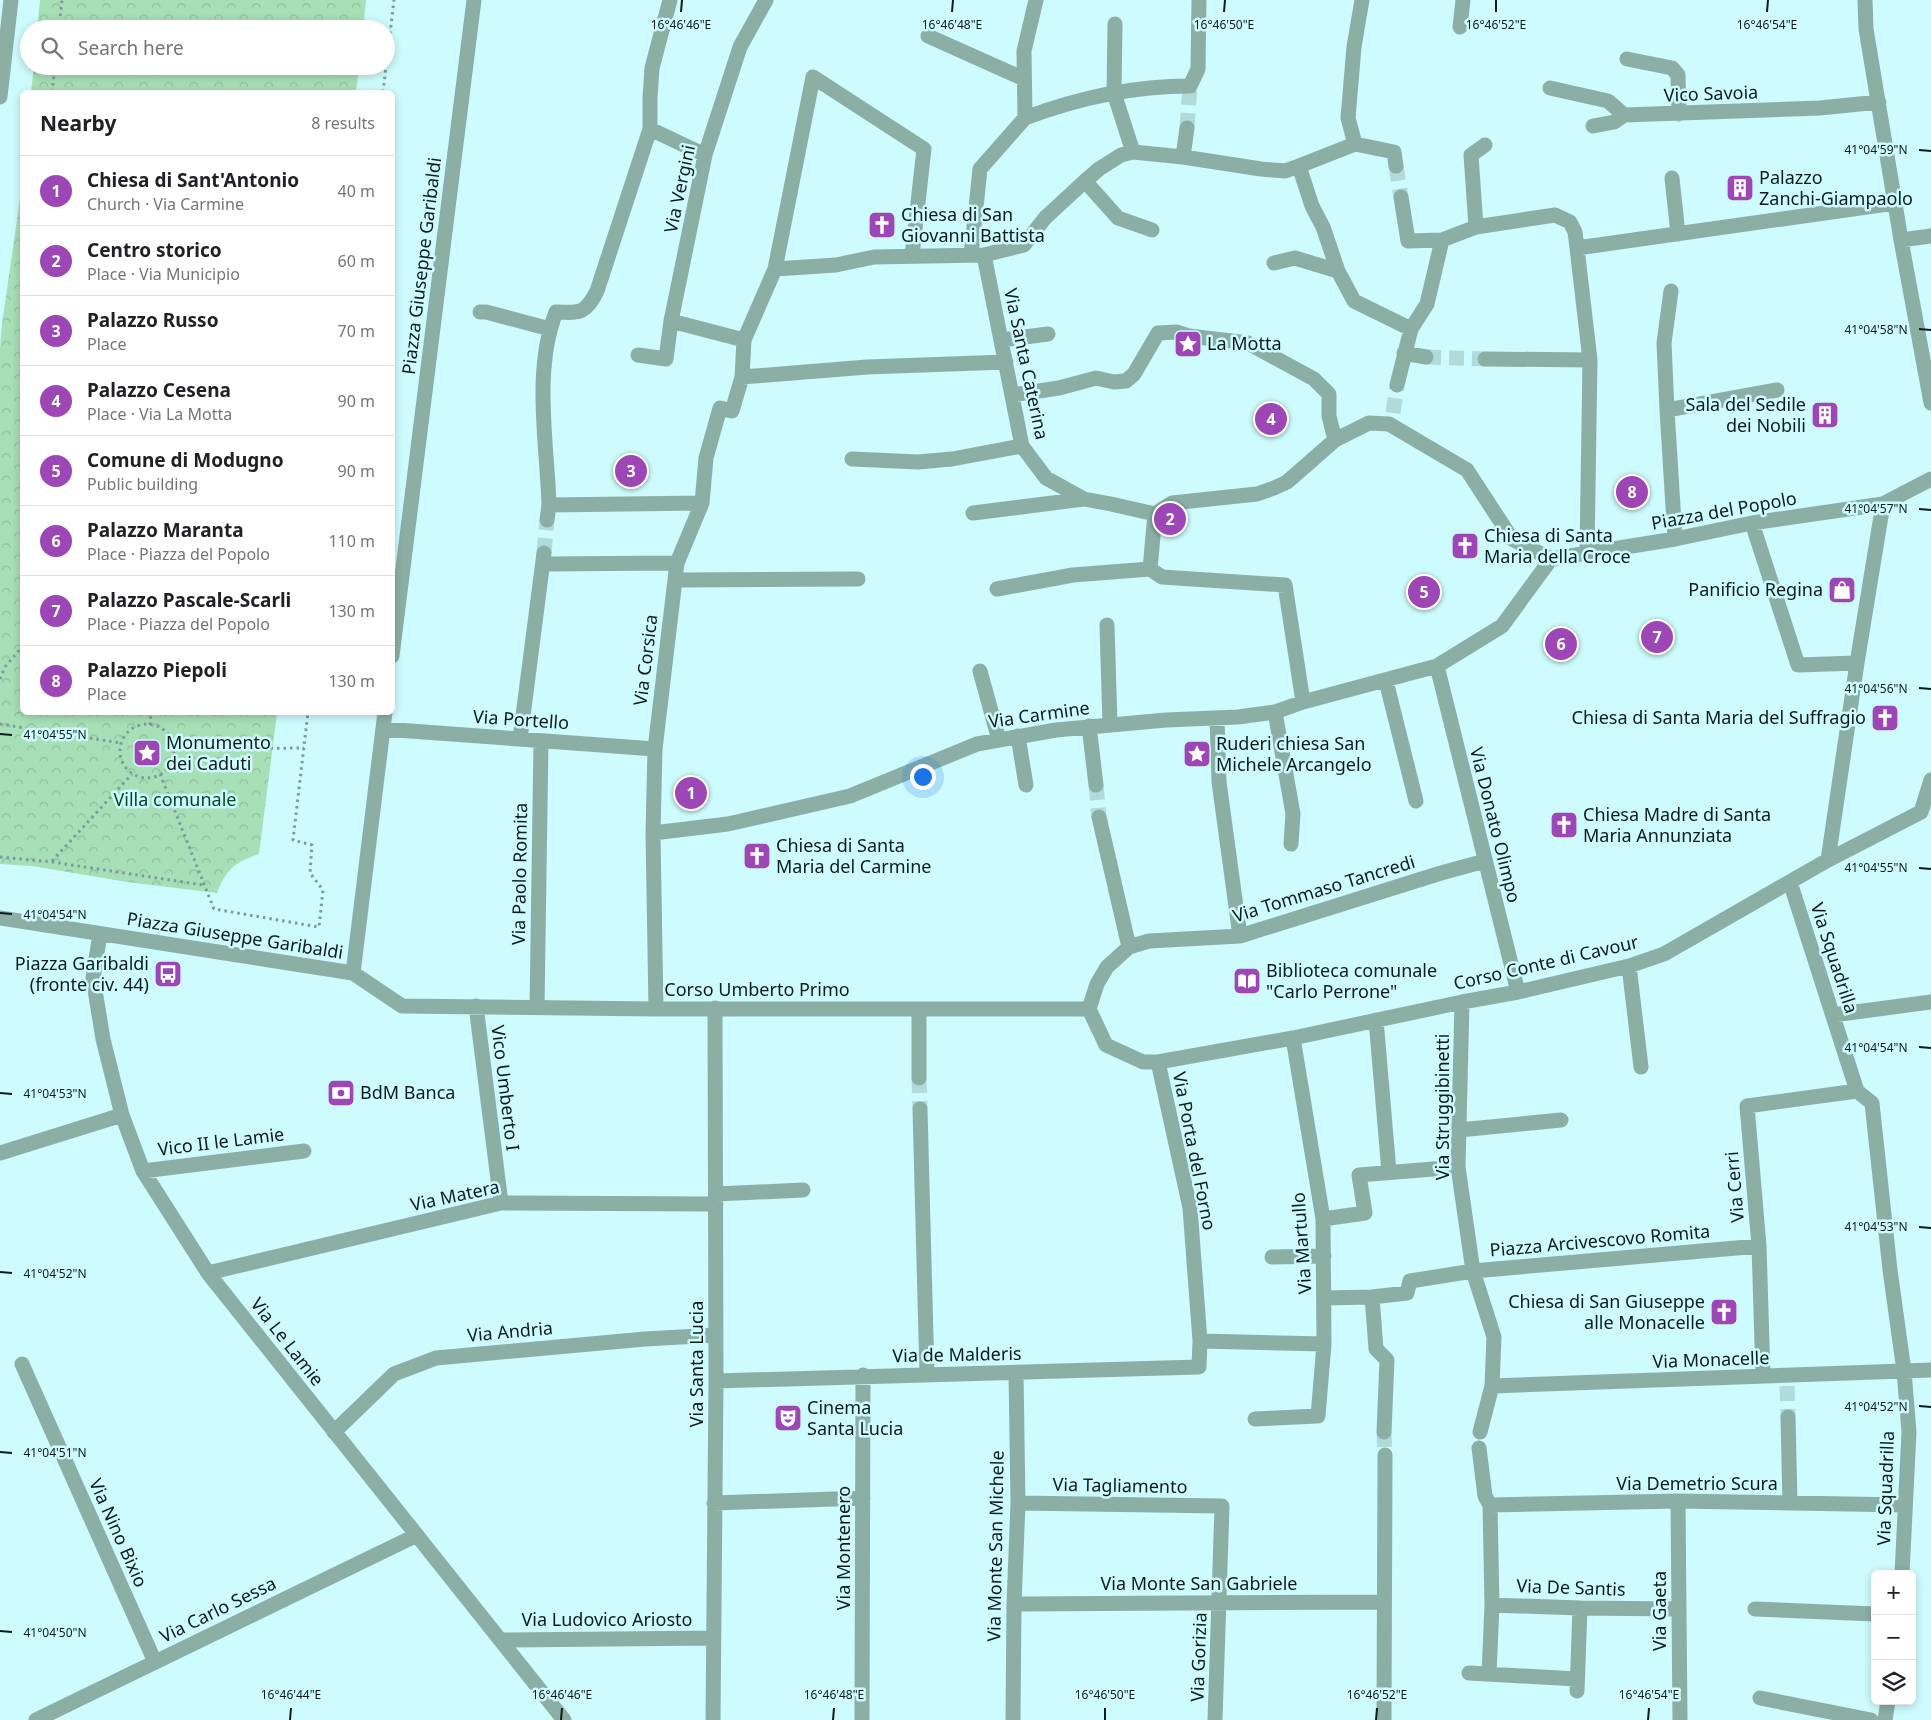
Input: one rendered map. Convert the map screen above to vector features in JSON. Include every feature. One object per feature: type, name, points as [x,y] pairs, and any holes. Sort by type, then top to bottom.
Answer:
[{"type":"street","points":[[0,98],[11,0]]},
{"type":"street","name":"Piazza Giuseppe Garibaldi","points":[[395,632],[474,0]]},
{"type":"street","points":[[670,0],[652,68],[650,130],[597,291],[589,307],[577,312],[556,312],[550,329],[543,376],[548,512],[702,503]]},
{"type":"street","name":"Via Vergini","points":[[638,355],[666,359],[671,321],[705,155],[740,47],[766,0]]},
{"type":"street","points":[[1036,0],[1024,51],[1025,118],[1044,110],[1114,93],[1160,86],[1190,86],[1198,69],[1199,0]]},
{"type":"street","points":[[1355,144],[1348,118],[1354,47],[1362,0]]},
{"type":"street","points":[[1460,26],[1462,0]]},
{"type":"street","points":[[1865,0],[1864,13],[1901,240],[1931,403]]},
{"type":"street","points":[[1115,24],[1114,93],[1133,152]]},
{"type":"street","points":[[928,36],[1024,79]]},
{"type":"street","points":[[1627,60],[1672,68],[1678,75],[1679,114]]},
{"type":"street","name":"Via Corsica","points":[[656,1009],[653,833],[655,749],[674,580],[677,563],[702,503],[706,458],[720,408],[732,411],[742,377],[744,340],[774,269],[813,77],[924,149],[912,256]]},
{"type":"street","points":[[1550,88],[1608,101],[1624,115],[1614,122],[1593,126]]},
{"type":"street","name":"Vico Savoia","points":[[1624,115],[1820,108],[1879,102]]},
{"type":"street","name":"Via Santa Caterina","points":[[1025,118],[980,169],[977,255],[1001,340],[1022,446],[1046,478],[1084,499],[1155,514]]},
{"type":"street","points":[[1183,157],[1187,128]]},
{"type":"street","points":[[650,130],[705,155]]},
{"type":"street","points":[[774,269],[836,265],[874,257],[977,255],[1024,245],[1045,218],[1099,169],[1121,155],[1133,152],[1284,171],[1355,144],[1394,152],[1396,166]]},
{"type":"street","points":[[1476,227],[1471,155],[1485,145]]},
{"type":"street","points":[[1300,166],[1312,206],[1323,227],[1338,271],[1354,301],[1411,329]]},
{"type":"street","points":[[1672,178],[1678,234]]},
{"type":"street","points":[[1085,181],[1118,218],[1152,230]]},
{"type":"street","points":[[1401,198],[1408,241],[1442,240],[1476,227],[1555,215],[1570,222],[1577,248],[1590,360],[1587,552]]},
{"type":"street","points":[[1577,248],[1895,203]]},
{"type":"street","points":[[1901,240],[1931,236]]},
{"type":"street","points":[[1397,385],[1411,329],[1427,304],[1442,240]]},
{"type":"street","points":[[1274,263],[1294,258],[1338,271]]},
{"type":"street","points":[[1671,291],[1664,342],[1675,539]]},
{"type":"street","points":[[480,312],[550,329]]},
{"type":"street","points":[[671,321],[744,340]]},
{"type":"street","points":[[1012,395],[1059,388],[1096,378],[1114,382],[1126,380],[1134,374],[1158,333],[1177,332],[1189,336],[1248,343],[1314,379],[1329,394],[1329,416],[1335,440]]},
{"type":"street","points":[[1001,340],[1048,334]]},
{"type":"street","points":[[1404,353],[1426,357]]},
{"type":"street","points":[[1484,359],[1590,360]]},
{"type":"street","points":[[742,377],[867,367],[1006,362]]},
{"type":"street","points":[[1667,410],[1777,390]]},
{"type":"street","points":[[1150,569],[1155,514],[1172,503],[1257,494],[1274,488],[1287,482],[1335,440],[1368,423],[1391,418],[1467,470],[1512,539],[1551,559],[1502,626],[1437,666]]},
{"type":"street","points":[[852,459],[918,462],[952,460],[1022,446]]},
{"type":"street","points":[[1828,860],[1883,504],[1931,479]]},
{"type":"street","points":[[973,513],[1084,499]]},
{"type":"street","name":"Piazza del Popolo","points":[[1551,559],[1675,539],[1752,523],[1883,504]]},
{"type":"street","points":[[1752,523],[1798,665],[1857,663]]},
{"type":"street","points":[[520,739],[544,558],[677,563]]},
{"type":"street","points":[[997,589],[1073,575],[1150,569],[1162,577],[1285,586],[1303,702]]},
{"type":"street","points":[[674,580],[858,579]]},
{"type":"street","points":[[1108,625],[1110,724]]},
{"type":"street","name":"Via Carmine","points":[[653,833],[728,824],[850,796],[977,744],[1089,726],[1238,717],[1274,712],[1303,702],[1437,666]]},
{"type":"street","name":"Via Donato Olimpo","points":[[1437,666],[1518,992]]},
{"type":"street","points":[[980,671],[999,740]]},
{"type":"street","points":[[1386,681],[1416,802]]},
{"type":"street","points":[[1274,712],[1293,814],[1291,844]]},
{"type":"street","name":"Piazza Giuseppe Garibaldi","points":[[0,918],[353,973],[386,715]]},
{"type":"street","points":[[1217,718],[1219,782],[1240,936]]},
{"type":"street","points":[[1089,726],[1096,785]]},
{"type":"street","name":"Via Portello","points":[[384,729],[655,749]]},
{"type":"street","points":[[1018,736],[1026,785]]},
{"type":"street","name":"Via Paolo Romita","points":[[537,1008],[540,741]]},
{"type":"street","name":"Corso Conte di Cavour","points":[[1150,1062],[1293,1038],[1518,992],[1629,966],[1664,954],[1828,860],[1921,812],[1931,780]]},
{"type":"street","points":[[1099,817],[1128,947]]},
{"type":"street","name":"Via Tommaso Tancredi","points":[[1089,1009],[1097,984],[1107,967],[1128,947],[1149,941],[1240,936],[1424,878],[1485,861]]},
{"type":"street","name":"Via Squadrilla","points":[[1790,882],[1857,1091],[1872,1103],[1890,1270],[1904,1371],[1909,1432],[1902,1570]]},
{"type":"street","name":"Via Le Lamie","points":[[100,934],[93,978],[103,1038],[122,1115],[143,1171],[208,1273],[564,1720]]},
{"type":"street","points":[[1629,966],[1641,1067]]},
{"type":"street","name":"Corso Umberto Primo","points":[[353,973],[402,1006],[656,1009],[1089,1009]]},
{"type":"street","name":"Via Struggibinetti","points":[[1462,1002],[1458,1167],[1473,1271]]},
{"type":"street","points":[[1833,1015],[1931,1002]]},
{"type":"street","name":"Vico Umberto I","points":[[476,1006],[501,1203]]},
{"type":"street","name":"Via Santa Lucia","points":[[713,1720],[716,1381],[715,1008]]},
{"type":"street","points":[[919,1009],[919,1078]]},
{"type":"street","points":[[1089,1009],[1106,1045],[1150,1062]]},
{"type":"street","points":[[1376,1020],[1390,1172]]},
{"type":"street","name":"Via Martullo","points":[[1255,1419],[1318,1416],[1324,1344],[1323,1220],[1293,1038]]},
{"type":"street","name":"Via Porta del Forno","points":[[1150,1062],[1190,1208],[1200,1341],[1199,1367]]},
{"type":"street","name":"Via Cerri","points":[[1763,1376],[1759,1246],[1747,1106],[1857,1091]]},
{"type":"street","points":[[920,1109],[927,1375]]},
{"type":"street","points":[[0,1153],[122,1115]]},
{"type":"street","points":[[1460,1130],[1561,1120]]},
{"type":"street","name":"Vico II le Lamie","points":[[143,1171],[304,1151]]},
{"type":"street","points":[[1323,1220],[1365,1213],[1360,1175],[1458,1167]]},
{"type":"street","name":"Via Matera","points":[[208,1273],[501,1203],[716,1199],[804,1190]]},
{"type":"street","name":"Piazza Arcivescovo Romita","points":[[1480,1432],[1492,1386],[1494,1337],[1473,1271],[1759,1246]]},
{"type":"street","points":[[1272,1257],[1324,1256]]},
{"type":"street","points":[[1324,1298],[1372,1297],[1408,1293],[1410,1280],[1473,1271]]},
{"type":"street","points":[[1372,1297],[1376,1349],[1387,1360],[1384,1432]]},
{"type":"street","name":"Via Andria","points":[[334,1432],[394,1374],[436,1358],[645,1339],[716,1335]]},
{"type":"street","points":[[1200,1341],[1324,1344]]},
{"type":"street","name":"Via Nino Bixio","points":[[22,1364],[155,1662]]},
{"type":"street","name":"Via de Malderis","points":[[716,1381],[863,1375],[1016,1373],[1199,1367]]},
{"type":"street","name":"Via Monacelle","points":[[1492,1386],[1763,1376],[1787,1381],[1931,1370]]},
{"type":"street","name":"Via Monte San Michele","points":[[1013,1720],[1014,1604],[1018,1503],[1016,1373]]},
{"type":"street","name":"Via Montenero","points":[[862,1720],[863,1375]]},
{"type":"street","points":[[1788,1417],[1790,1503]]},
{"type":"street","points":[[1479,1448],[1485,1496],[1490,1505],[1492,1605],[1489,1674]]},
{"type":"street","points":[[1384,1720],[1385,1455]]},
{"type":"street","points":[[714,1503],[863,1498]]},
{"type":"street","name":"Via Demetrio Scura","points":[[1490,1505],[1678,1502],[1904,1505]]},
{"type":"street","name":"Via Gaeta","points":[[1678,1502],[1680,1720]]},
{"type":"street","name":"Via Tagliamento","points":[[1018,1503],[1222,1506]]},
{"type":"street","name":"Via Gorizia","points":[[1215,1720],[1222,1506]]},
{"type":"street","name":"Via Carlo Sessa","points":[[36,1720],[416,1535]]},
{"type":"street","name":"Via Monte San Gabriele","points":[[1014,1604],[1384,1602]]},
{"type":"street","name":"Via De Santis","points":[[1492,1605],[1679,1610]]},
{"type":"street","points":[[1469,1673],[1577,1685],[1580,1608]]},
{"type":"street","points":[[1754,1609],[1871,1614]]},
{"type":"street","name":"Via Ludovico Ariosto","points":[[501,1640],[713,1638]]},
{"type":"street","points":[[1760,1698],[1871,1720]]},
{"type":"street","points":[[1885,1720],[1887,1705]]},
{"type":"path","points":[[60,20],[62,0]]},
{"type":"path","points":[[392,20],[394,0]]},
{"type":"path","points":[[52,90],[54,75]]},
{"type":"path","points":[[383,90],[385,75]]},
{"type":"path","points":[[0,679],[5,667],[20,648]]},
{"type":"path","points":[[150,715],[150,724]]},
{"type":"path","points":[[160,774],[214,909],[319,927],[323,890],[310,873],[312,845],[293,840],[308,715]]},
{"type":"path","points":[[0,724],[121,743]]},
{"type":"path","points":[[150,724],[163,730],[168,736],[173,749],[170,764],[160,774],[146,778],[132,774],[122,760],[120,752],[121,743],[125,734],[132,728],[150,724]]},
{"type":"path","points":[[173,749],[304,748]]},
{"type":"path","points":[[52,862],[132,774]]},
{"type":"path","points":[[0,857],[52,862],[203,885]]},
{"type":"green space","points":[[40,0],[366,0],[364,20],[38,20]]},
{"type":"green space","points":[[33,75],[358,75],[356,90],[31,90]]},
{"type":"green space","name":"Villa comunale","points":[[20,199],[20,715],[277,715],[259,854],[244,860],[232,868],[224,878],[217,893],[127,882],[32,866],[0,864],[0,349]]},
{"type":"tunnel","points":[[1187,128],[1190,86]]},
{"type":"tunnel","points":[[1396,166],[1401,197]]},
{"type":"tunnel","points":[[1426,357],[1485,359]]},
{"type":"tunnel","points":[[1393,413],[1397,385]]},
{"type":"tunnel","points":[[544,553],[547,520]]},
{"type":"tunnel","points":[[1096,785],[1099,817]]},
{"type":"tunnel","points":[[919,1078],[920,1109]]},
{"type":"tunnel","points":[[1787,1386],[1788,1417]]},
{"type":"tunnel","points":[[1384,1432],[1385,1455]]},
{"type":"place","name":"Palazzo Zanchi-Giampaolo","points":[[1740,188]]},
{"type":"place","name":"Chiesa di San Giovanni Battista","points":[[882,225]]},
{"type":"place","name":"La Motta","points":[[1188,344]]},
{"type":"place","name":"Sala del Sedile dei Nobili","points":[[1825,415]]},
{"type":"place","name":"Palazzo Cesena","points":[[1271,419]]},
{"type":"place","name":"Palazzo Russo","points":[[631,471]]},
{"type":"place","name":"Palazzo Piepoli","points":[[1632,492]]},
{"type":"place","name":"Centro storico","points":[[1170,519]]},
{"type":"place","name":"Chiesa di Santa Maria della Croce","points":[[1465,546]]},
{"type":"place","name":"Panificio Regina","points":[[1842,590]]},
{"type":"place","name":"Comune di Modugno","points":[[1424,592]]},
{"type":"place","name":"Palazzo Pascale-Scarli","points":[[1657,637]]},
{"type":"place","name":"Palazzo Maranta","points":[[1561,644]]},
{"type":"place","name":"Chiesa di Santa Maria del Suffragio","points":[[1885,718]]},
{"type":"place","name":"Monumento dei Caduti","points":[[147,753]]},
{"type":"place","name":"Ruderi chiesa San Michele Arcangelo","points":[[1197,754]]},
{"type":"place","name":"Chiesa di Sant'Antonio","points":[[691,793]]},
{"type":"place","name":"Chiesa Madre di Santa Maria Annunziata","points":[[1564,825]]},
{"type":"place","name":"Chiesa di Santa Maria del Carmine","points":[[757,856]]},
{"type":"place","name":"Piazza Garibaldi (fronte civ. 44)","points":[[168,974]]},
{"type":"place","name":"Biblioteca comunale \"Carlo Perrone\"","points":[[1247,981]]},
{"type":"place","name":"BdM Banca","points":[[341,1093]]},
{"type":"place","name":"Chiesa di San Giuseppe alle Monacelle","points":[[1724,1312]]},
{"type":"place","name":"Cinema Santa Lucia","points":[[788,1418]]}]
